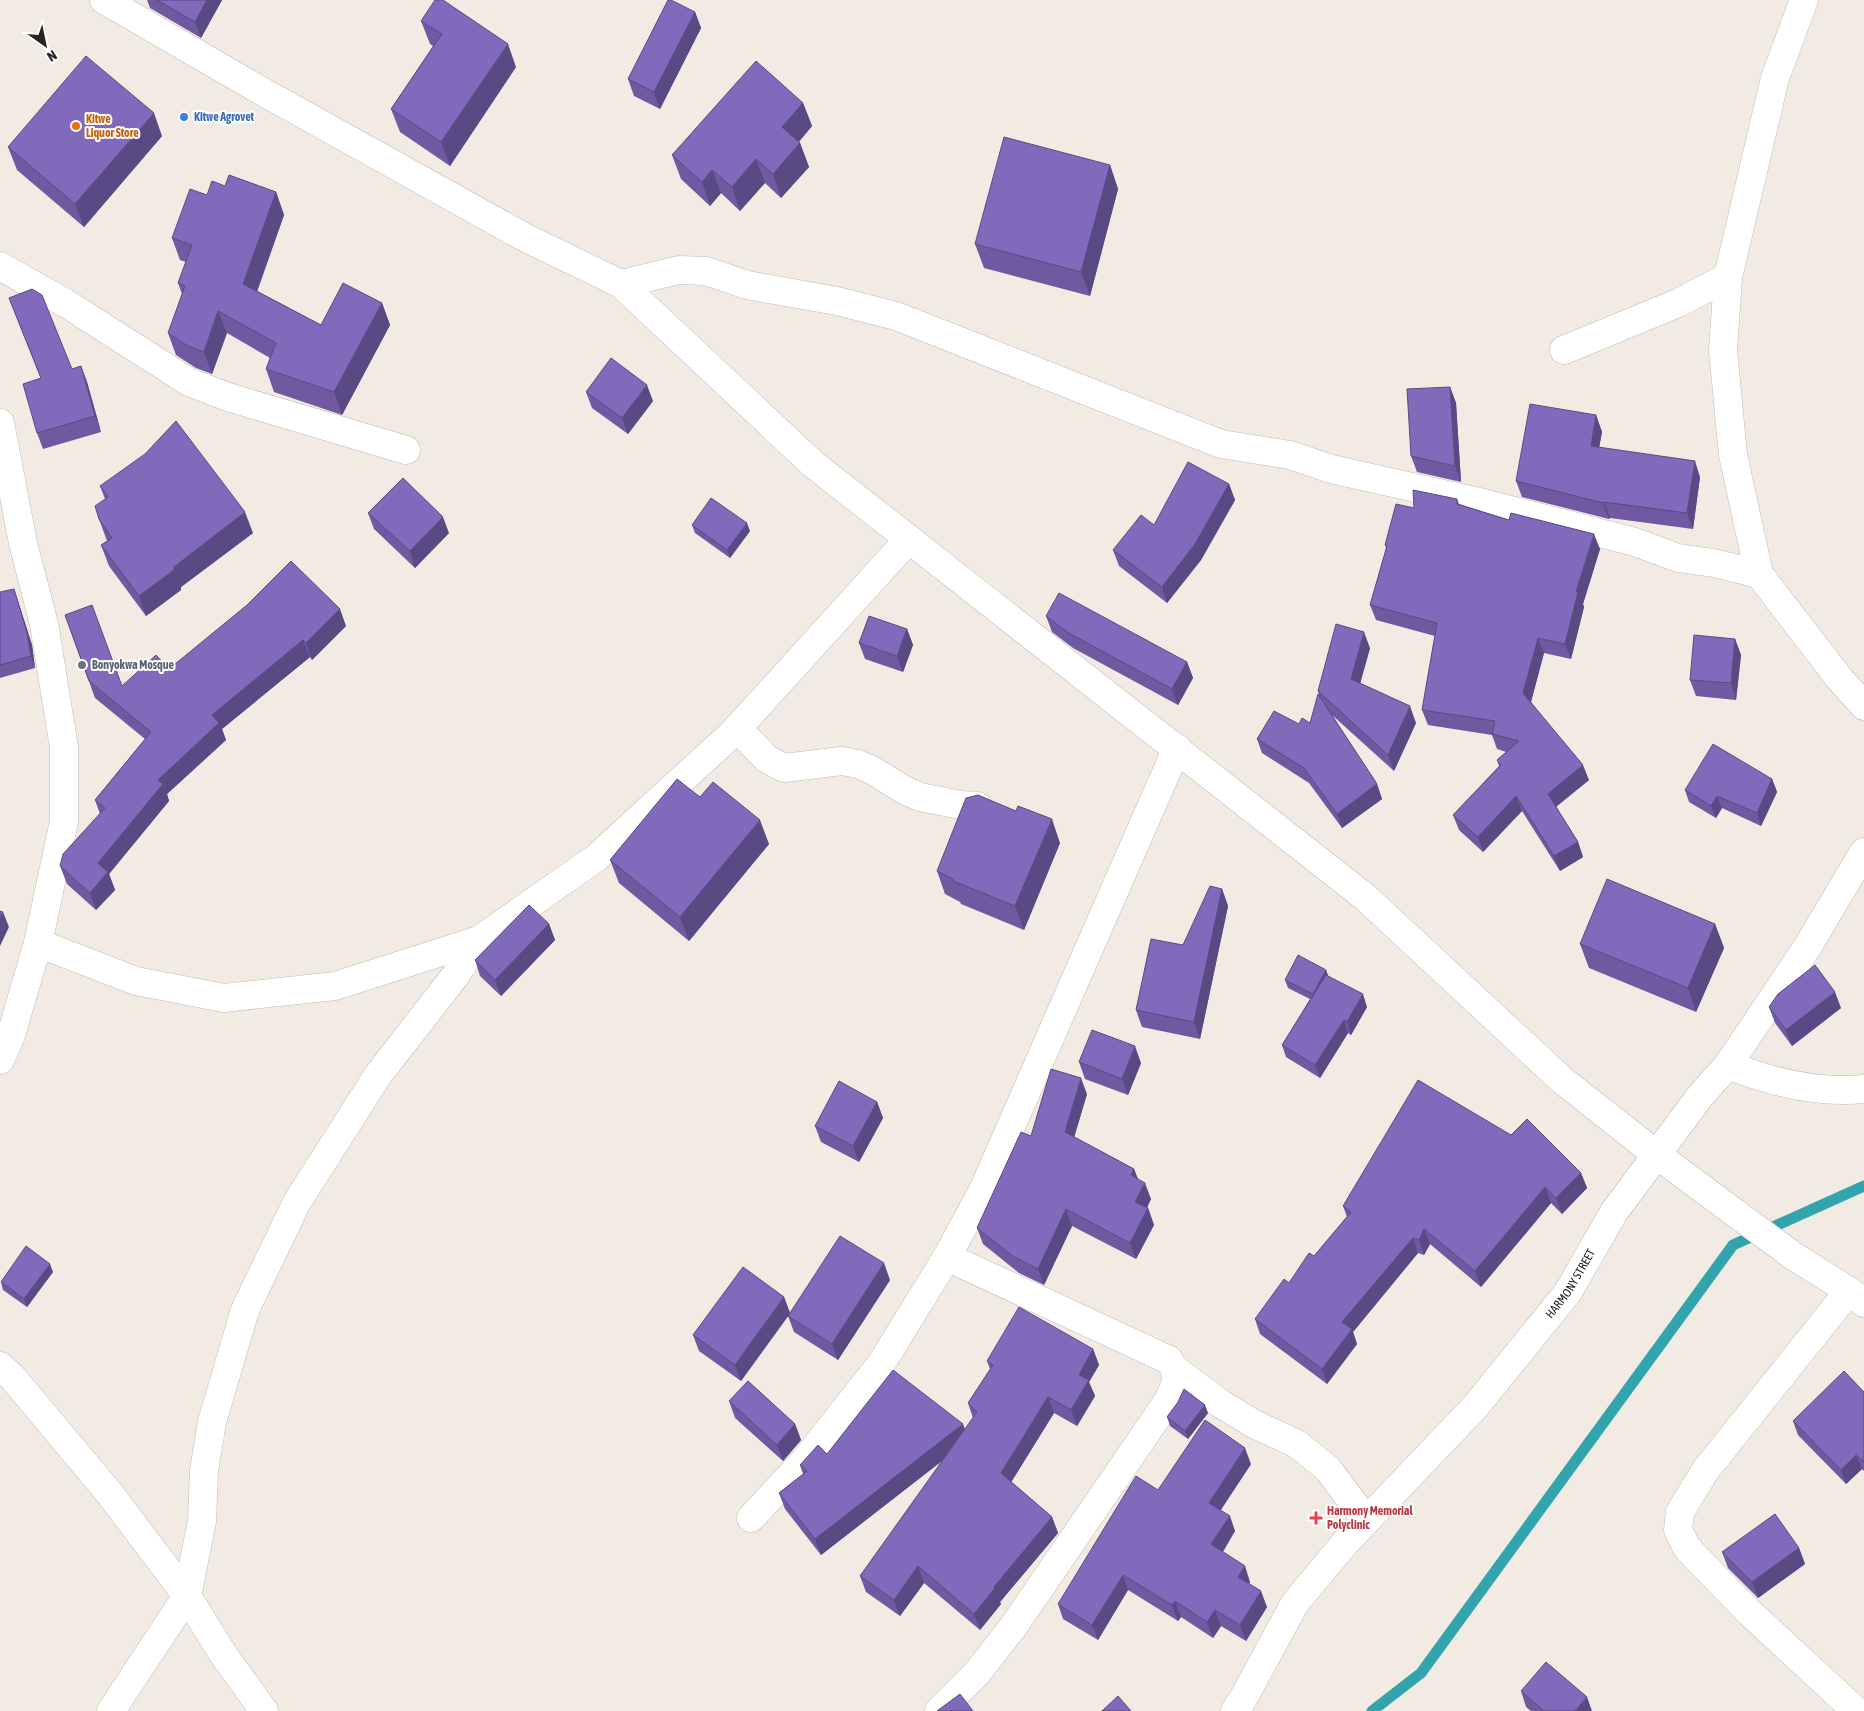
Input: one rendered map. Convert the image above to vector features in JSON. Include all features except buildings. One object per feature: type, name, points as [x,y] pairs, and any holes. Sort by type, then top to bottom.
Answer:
[{"type":"street","points":[[104,0],[258,89],[524,237],[621,284],[813,464],[1365,897],[1562,1080],[1657,1155],[1792,1255],[1856,1297],[1705,1471],[1680,1512],[1678,1530],[1687,1548],[1749,1612],[1856,1711]]},
{"type":"street","points":[[1804,0],[1775,78],[1728,277],[1722,350],[1733,455],[1759,574],[1839,678],[1864,706]]},
{"type":"street","points":[[0,266],[67,304],[189,382],[228,397],[406,450]]},
{"type":"street","points":[[621,284],[679,270],[706,271],[747,285],[846,303],[896,316],[1221,444],[1290,456],[1331,469],[1483,503],[1635,542],[1678,558],[1714,563],[1759,574]]},
{"type":"street","points":[[1564,350],[1678,304],[1728,277]]},
{"type":"street","points":[[0,424],[22,543],[44,624],[64,747],[64,821],[38,943],[10,1035],[0,1060]]},
{"type":"street","points":[[38,943],[136,981],[224,998],[335,986],[479,940],[596,858],[737,728],[909,539]]},
{"type":"street","points":[[737,728],[767,759],[784,768],[842,761],[858,764],[920,797],[961,805],[978,806]]},
{"type":"street","points":[[751,1518],[805,1460],[881,1364],[947,1257],[984,1188],[1177,748]]},
{"type":"street","name":"HARMONY STREET","points":[[1235,1711],[1295,1603],[1366,1520],[1475,1407],[1568,1292],[1614,1212],[1701,1095],[1728,1065],[1808,946],[1864,852]]},
{"type":"street","points":[[111,1711],[187,1596],[202,1521],[204,1471],[212,1422],[245,1310],[297,1202],[378,1075],[455,976],[479,940]]},
{"type":"street","points":[[1728,1065],[1770,1080],[1806,1087],[1842,1091],[1864,1089]]},
{"type":"street","points":[[947,1257],[1169,1360],[1176,1370],[1221,1404],[1254,1424],[1297,1444],[1328,1470],[1366,1520]]},
{"type":"street","points":[[0,1366],[13,1378],[110,1494],[187,1596],[223,1654],[264,1711]]},
{"type":"street","points":[[939,1711],[977,1673],[1012,1627],[1168,1401],[1176,1381],[1176,1370]]},
{"type":"waterway","points":[[1372,1711],[1421,1673],[1733,1245],[1864,1186]]},
{"type":"place","name":"Kitwe Agrovet","points":[[184,117]]},
{"type":"place","name":"Kitwe Liquor Store","points":[[76,126]]},
{"type":"place","name":"Bonyokwa Mosque","points":[[82,665]]},
{"type":"place","name":"Harmony Memorial Polyclinic","points":[[1316,1518]]}]
